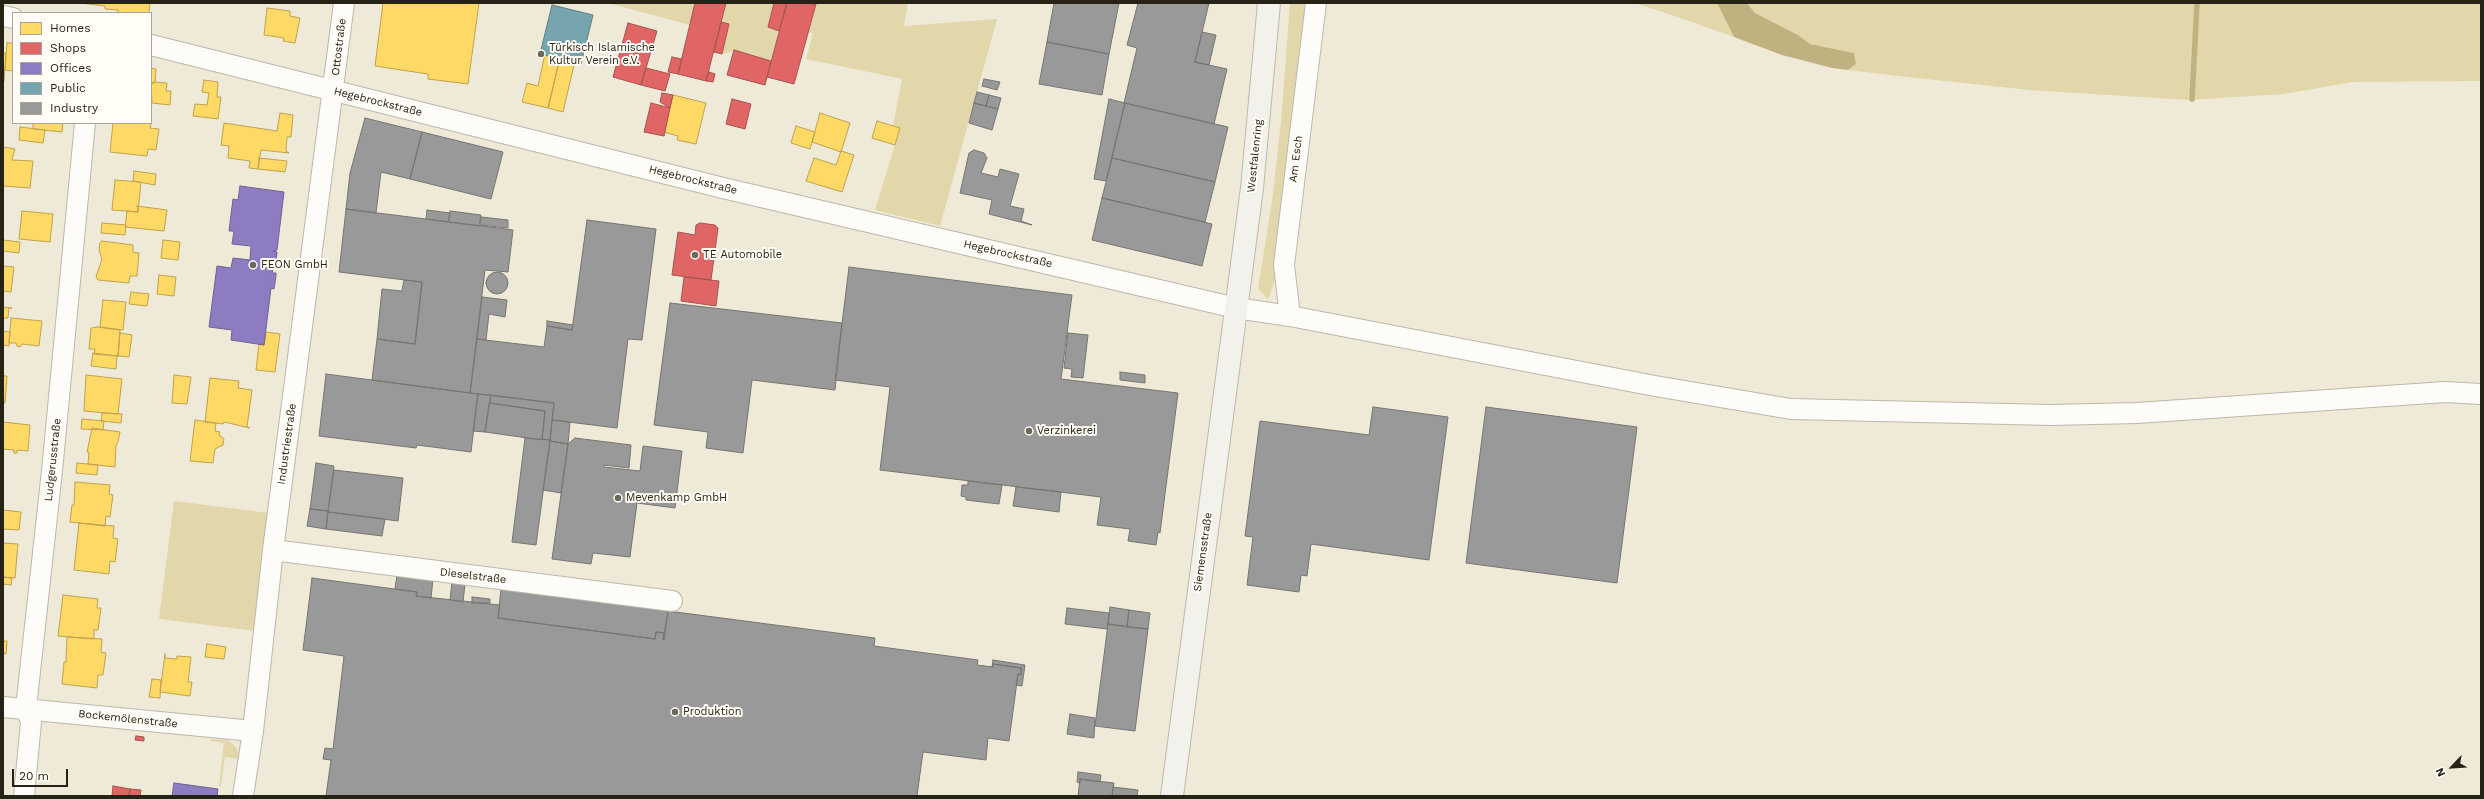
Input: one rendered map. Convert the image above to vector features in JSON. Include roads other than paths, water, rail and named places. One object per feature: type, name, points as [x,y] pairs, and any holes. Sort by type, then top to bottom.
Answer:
[{"type":"street","name":"Ottostraße","points":[[334,92],[344,3]]},
{"type":"street","name":"Westfalenring","points":[[1236,308],[1254,173],[1269,3]]},
{"type":"street","name":"Am Esch","points":[[1290,316],[1284,265],[1316,3]]},
{"type":"street","name":"Hegebrockstraße","points":[[152,45],[334,92],[723,188],[1236,308],[1290,316],[1655,386],[1791,409],[2051,415],[2121,413],[2445,392],[2481,394]]},
{"type":"street","name":"Industriestraße","points":[[243,796],[253,731],[273,550],[334,92]]},
{"type":"street","name":"Ludgerusstraße","points":[[24,796],[31,722],[26,708],[52,471],[85,124]]},
{"type":"street","name":"Siemensstraße","points":[[1172,796],[1236,308]]},
{"type":"street","name":"Dieselstraße","points":[[273,550],[672,601]]},
{"type":"street","name":"Bockemölenstraße","points":[[3,707],[26,708],[253,731]]},
{"type":"waterway","points":[[2192,99],[2197,3]]},
{"type":"place","name":"Türkisch Islamische Kultur Verein e.V.","points":[[541,54]]},
{"type":"place","name":"TE Automobile","points":[[695,255]]},
{"type":"place","name":"FEON GmbH","points":[[253,265]]},
{"type":"place","name":"Verzinkerei","points":[[1029,431]]},
{"type":"place","name":"Mevenkamp GmbH","points":[[618,498]]},
{"type":"place","name":"Produktion","points":[[675,712]]}]
